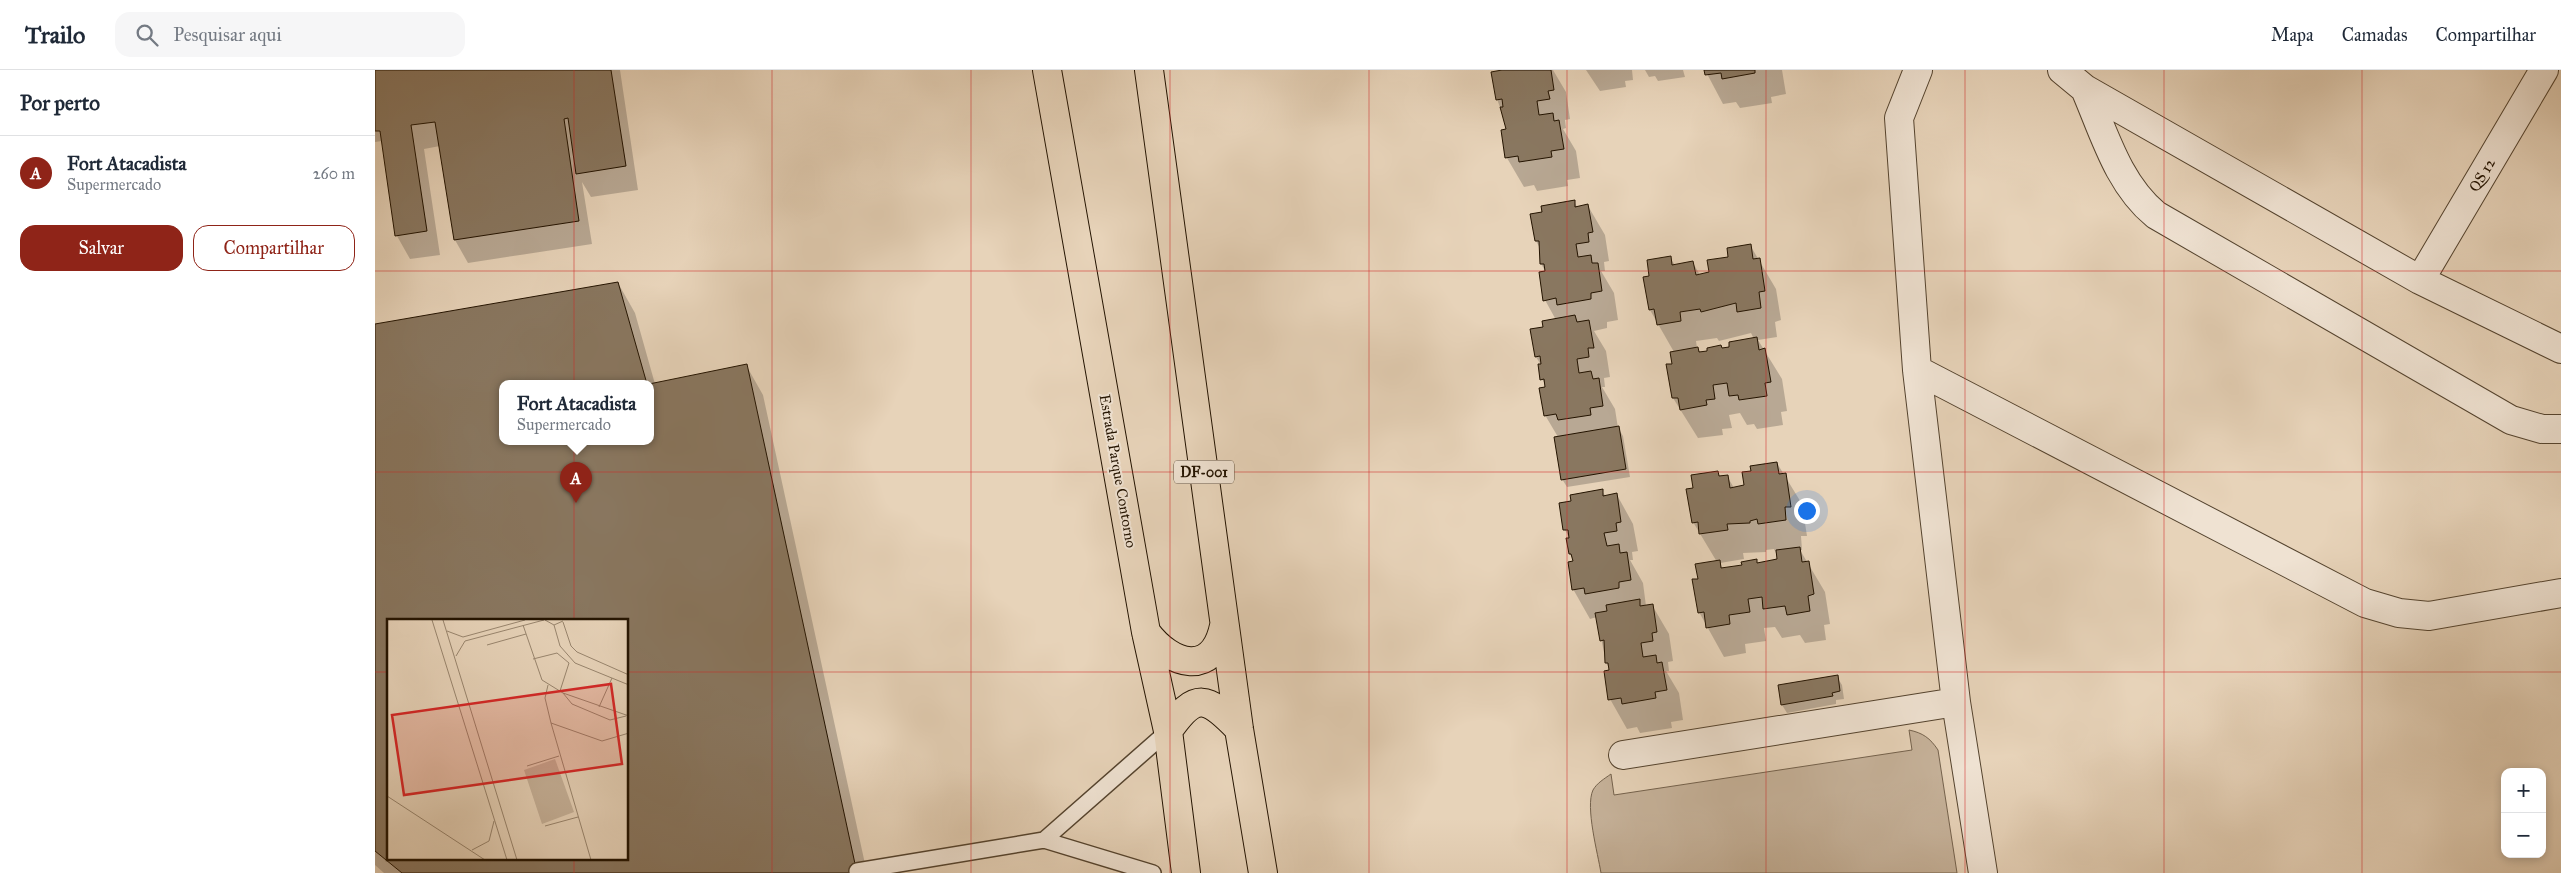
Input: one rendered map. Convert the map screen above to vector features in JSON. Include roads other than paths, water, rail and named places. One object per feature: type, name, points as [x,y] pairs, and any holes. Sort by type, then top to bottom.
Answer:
[{"type":"highway","name":"Estrada Parque Contorno","points":[[1047,70],[1146,632],[1167,731],[1186,873]]},
{"type":"highway","name":"DF-001","points":[[1149,70],[1224,626],[1263,873]]},
{"type":"highway","points":[[1146,632],[1156,645],[1173,657],[1193,660],[1205,658],[1217,649],[1224,626]]},
{"type":"highway","points":[[1167,731],[1186,708],[1204,703],[1216,706],[1239,728]]},
{"type":"street","points":[[1918,70],[1899,118],[1917,370],[1956,702],[1983,873]]},
{"type":"street","points":[[2062,70],[2085,89],[2420,280],[2561,349]]},
{"type":"street","name":"QS 12","points":[[2420,280],[2544,70]]},
{"type":"street","points":[[2085,89],[2122,175],[2141,202],[2156,216],[2511,420],[2542,429],[2561,429]]},
{"type":"street","points":[[1917,370],[2365,603],[2399,613],[2429,616],[2561,594]]},
{"type":"street","points":[[1623,755],[1956,702]]},
{"type":"lane","points":[[1044,840],[1167,731]]},
{"type":"lane","points":[[857,871],[1044,840],[1153,873]]},
{"type":"place","name":"Fort Atacadista","points":[[576,503]]}]
